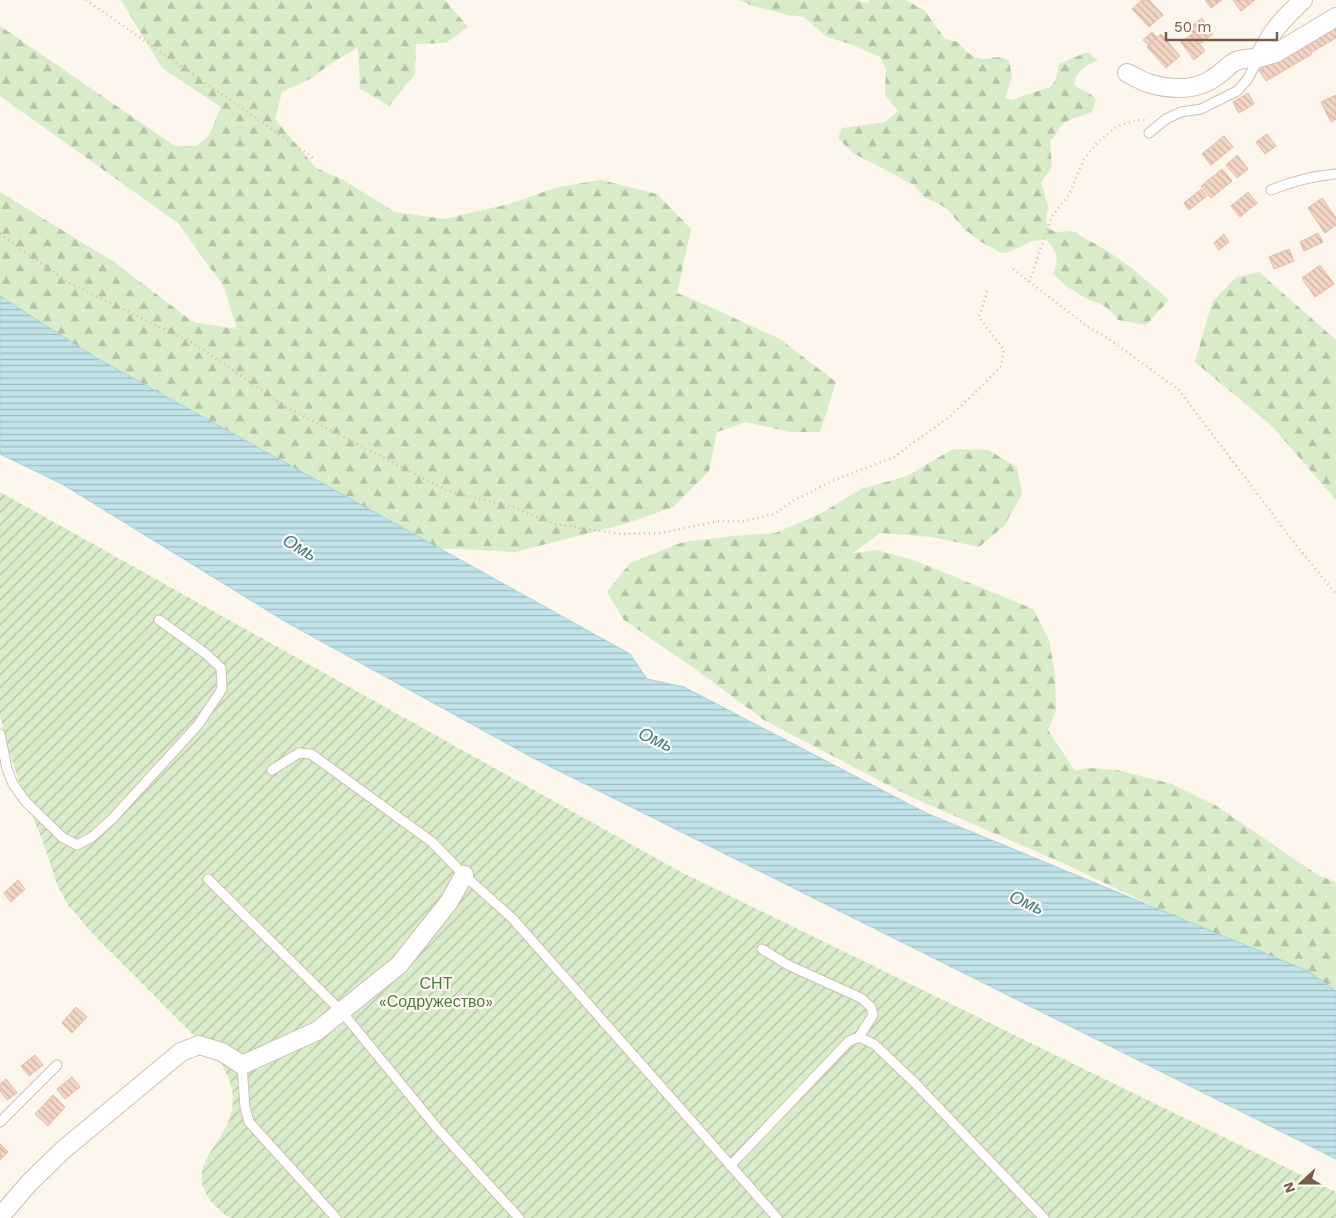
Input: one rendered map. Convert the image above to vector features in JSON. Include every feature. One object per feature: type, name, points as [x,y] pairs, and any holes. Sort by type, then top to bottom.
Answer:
[{"type":"street","points":[[1259,58],[1268,38],[1284,18],[1303,0]]},
{"type":"street","points":[[1127,73],[1148,83],[1170,88],[1197,86],[1209,81],[1235,60],[1259,58],[1276,53],[1336,17]]},
{"type":"street","points":[[0,1218],[29,1183],[63,1150],[181,1052],[199,1045],[222,1052],[242,1065],[317,1031],[399,965],[449,902],[464,875]]},
{"type":"lane","points":[[1149,133],[1166,119],[1181,112],[1202,109],[1237,91],[1247,80],[1259,58]]},
{"type":"lane","points":[[1271,190],[1294,180],[1336,174]]},
{"type":"lane","points":[[0,734],[12,784],[26,802],[62,837],[77,844],[92,837],[112,819],[198,725],[222,689],[221,668],[205,653],[159,620]]},
{"type":"lane","points":[[272,770],[299,754],[311,754],[432,842],[464,875],[513,919],[777,1218]]},
{"type":"lane","points":[[208,879],[342,1012],[437,1128],[519,1218]]},
{"type":"lane","points":[[730,1166],[849,1041],[859,1037],[873,1015],[871,1007],[861,998],[788,965],[762,949]]},
{"type":"lane","points":[[859,1037],[874,1044],[915,1082],[1044,1218]]},
{"type":"lane","points":[[0,1122],[57,1065]]},
{"type":"lane","points":[[242,1065],[245,1107],[250,1122],[336,1218]]},
{"type":"path","points":[[86,0],[315,159]]},
{"type":"path","points":[[1029,282],[1052,216],[1069,195],[1084,159],[1116,127],[1136,120],[1166,119]]},
{"type":"path","points":[[0,234],[69,283],[195,344],[286,407],[448,491],[514,507],[554,524],[620,534],[660,533],[718,521],[745,520],[774,514],[793,501],[830,482],[894,457],[950,416],[1001,366],[1004,350],[980,317],[988,289]]},
{"type":"path","points":[[1013,269],[1088,327],[1109,339],[1178,390],[1284,530],[1336,594]]},
{"type":"green space","points":[[121,0],[445,0],[468,27],[446,43],[416,44],[415,74],[389,106],[360,89],[358,47],[312,78],[282,92],[275,119],[316,168],[342,179],[395,212],[444,219],[509,204],[558,187],[601,180],[657,194],[691,229],[677,293],[780,339],[836,382],[820,432],[790,432],[746,422],[717,432],[709,471],[673,507],[628,523],[515,552],[403,549],[0,304],[0,192],[114,262],[193,322],[237,329],[224,287],[178,223],[0,96],[0,26],[175,146],[197,146],[209,135],[221,107],[162,68]]},
{"type":"green space","points":[[739,0],[855,0],[867,3],[871,0],[906,0],[925,11],[945,39],[958,42],[967,52],[982,59],[1001,57],[1009,61],[1012,77],[1005,98],[1011,100],[1050,87],[1055,80],[1059,64],[1087,52],[1098,60],[1079,72],[1074,84],[1096,100],[1092,112],[1065,122],[1050,141],[1052,167],[1041,183],[1048,205],[1046,222],[1049,229],[1056,232],[1072,231],[1106,250],[1133,269],[1169,300],[1146,325],[1118,320],[1105,307],[1078,294],[1053,274],[1057,259],[1053,248],[1046,239],[1033,241],[1006,253],[1000,252],[983,243],[964,229],[949,211],[925,198],[914,185],[853,153],[838,138],[842,128],[885,122],[898,111],[885,95],[886,68],[880,57],[853,45],[827,37],[804,17],[753,6]]},
{"type":"green space","points":[[1259,272],[1336,340],[1336,500],[1272,426],[1195,362],[1212,302],[1235,278]]},
{"type":"green space","points":[[953,449],[988,450],[1017,467],[1022,494],[1004,526],[979,547],[932,537],[880,533],[853,553],[877,550],[916,561],[1033,609],[1049,640],[1055,674],[1056,711],[1048,730],[1075,771],[1088,768],[1117,770],[1172,784],[1215,805],[1318,875],[1336,882],[1336,1008],[1251,953],[1065,864],[909,796],[764,720],[698,671],[624,620],[607,592],[630,563],[683,542],[775,533],[820,514],[861,489],[907,476]]},
{"type":"green space","name":"СНТ «Содружество»","points":[[0,492],[679,871],[1336,1192],[1336,1218],[231,1218],[218,1209],[208,1197],[203,1185],[202,1174],[210,1153],[229,1121],[232,1109],[232,1091],[225,1070],[222,1064],[94,935],[68,905],[58,887],[43,842],[20,785],[5,738],[0,715]]},
{"type":"water","name":"Омь","points":[[0,296],[95,357],[630,654],[647,679],[684,687],[926,813],[1308,971],[1336,991],[1336,1159],[535,759],[286,622],[62,484],[0,454]]},
{"type":"building","points":[[1142,0],[1149,0],[1163,15],[1149,27],[1132,9]]},
{"type":"building","points":[[1205,0],[1222,0],[1211,8]]},
{"type":"building","points":[[1233,0],[1255,0],[1241,11]]},
{"type":"building","points":[[1202,18],[1213,34],[1201,43],[1189,28]]},
{"type":"building","points":[[1336,24],[1336,38],[1312,52],[1306,41]]},
{"type":"building","points":[[1152,32],[1157,37],[1148,45],[1143,40]]},
{"type":"building","points":[[1161,34],[1180,56],[1166,68],[1147,47]]},
{"type":"building","points":[[1192,34],[1205,51],[1194,60],[1181,42]]},
{"type":"building","points":[[1306,43],[1312,54],[1266,81],[1259,70]]},
{"type":"building","points":[[1248,93],[1254,104],[1239,113],[1233,102]]},
{"type":"building","points":[[1336,95],[1336,119],[1331,122],[1321,102]]},
{"type":"building","points":[[1267,134],[1276,146],[1265,154],[1256,142]]},
{"type":"building","points":[[1224,136],[1233,147],[1211,165],[1202,154]]},
{"type":"building","points":[[1237,155],[1248,169],[1237,178],[1226,165]]},
{"type":"building","points":[[1222,169],[1232,181],[1211,198],[1201,186]]},
{"type":"building","points":[[1201,189],[1207,196],[1189,210],[1184,203]]},
{"type":"building","points":[[1248,192],[1257,203],[1240,217],[1231,206]]},
{"type":"building","points":[[1322,198],[1336,218],[1336,225],[1325,233],[1308,208]]},
{"type":"building","points":[[1318,233],[1323,242],[1304,251],[1300,242]]},
{"type":"building","points":[[1224,234],[1229,242],[1219,250],[1214,243]]},
{"type":"building","points":[[1289,249],[1294,261],[1274,269],[1269,257]]},
{"type":"building","points":[[1320,265],[1334,284],[1315,297],[1302,278]]},
{"type":"building","points":[[18,880],[25,889],[11,902],[4,893]]},
{"type":"building","points":[[76,1007],[87,1017],[72,1033],[62,1023]]},
{"type":"building","points":[[35,1055],[43,1065],[29,1076],[21,1066]]},
{"type":"building","points":[[72,1077],[80,1087],[65,1099],[57,1089]]},
{"type":"building","points":[[6,1079],[17,1093],[7,1100],[0,1091],[0,1084]]},
{"type":"building","points":[[53,1095],[65,1107],[48,1126],[35,1114]]},
{"type":"building","points":[[0,1144],[8,1152],[0,1160]]}]
